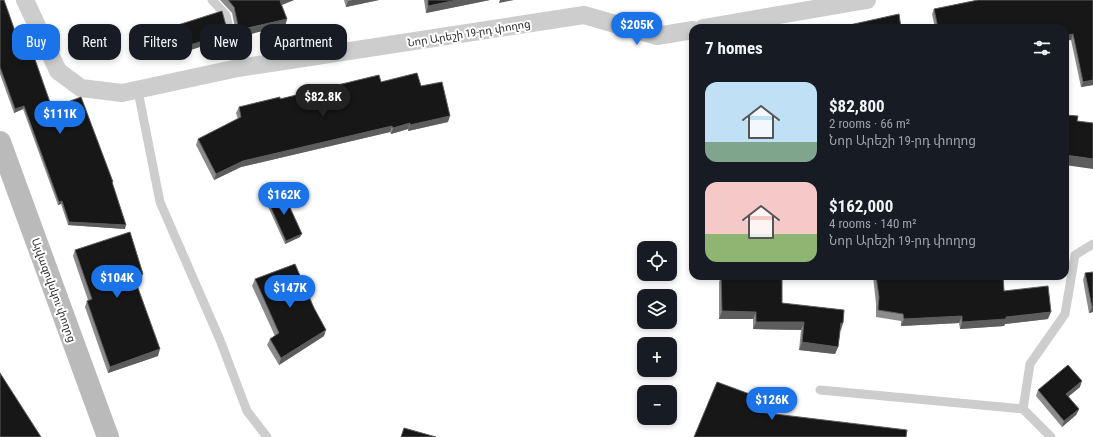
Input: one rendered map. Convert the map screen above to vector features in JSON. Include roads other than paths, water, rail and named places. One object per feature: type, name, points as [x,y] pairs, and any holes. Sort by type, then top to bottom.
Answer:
[{"type":"main road","name":"Այվազովսկու փողոց","points":[[0,142],[108,437]]},
{"type":"street","name":"Նոր Արեշի 19-րդ փողոց","points":[[25,0],[58,71],[81,88],[122,93],[138,91],[238,68],[582,8]]},
{"type":"street","points":[[726,24],[867,0]]},
{"type":"street","points":[[582,8],[656,36],[689,31]]},
{"type":"lane","points":[[212,0],[226,15],[238,68]]},
{"type":"lane","points":[[138,91],[160,202],[220,340],[247,411],[267,437]]},
{"type":"lane","points":[[1023,409],[1030,364],[1064,314],[1075,255],[1093,244]]},
{"type":"lane","points":[[820,390],[1023,409],[1051,437]]}]
